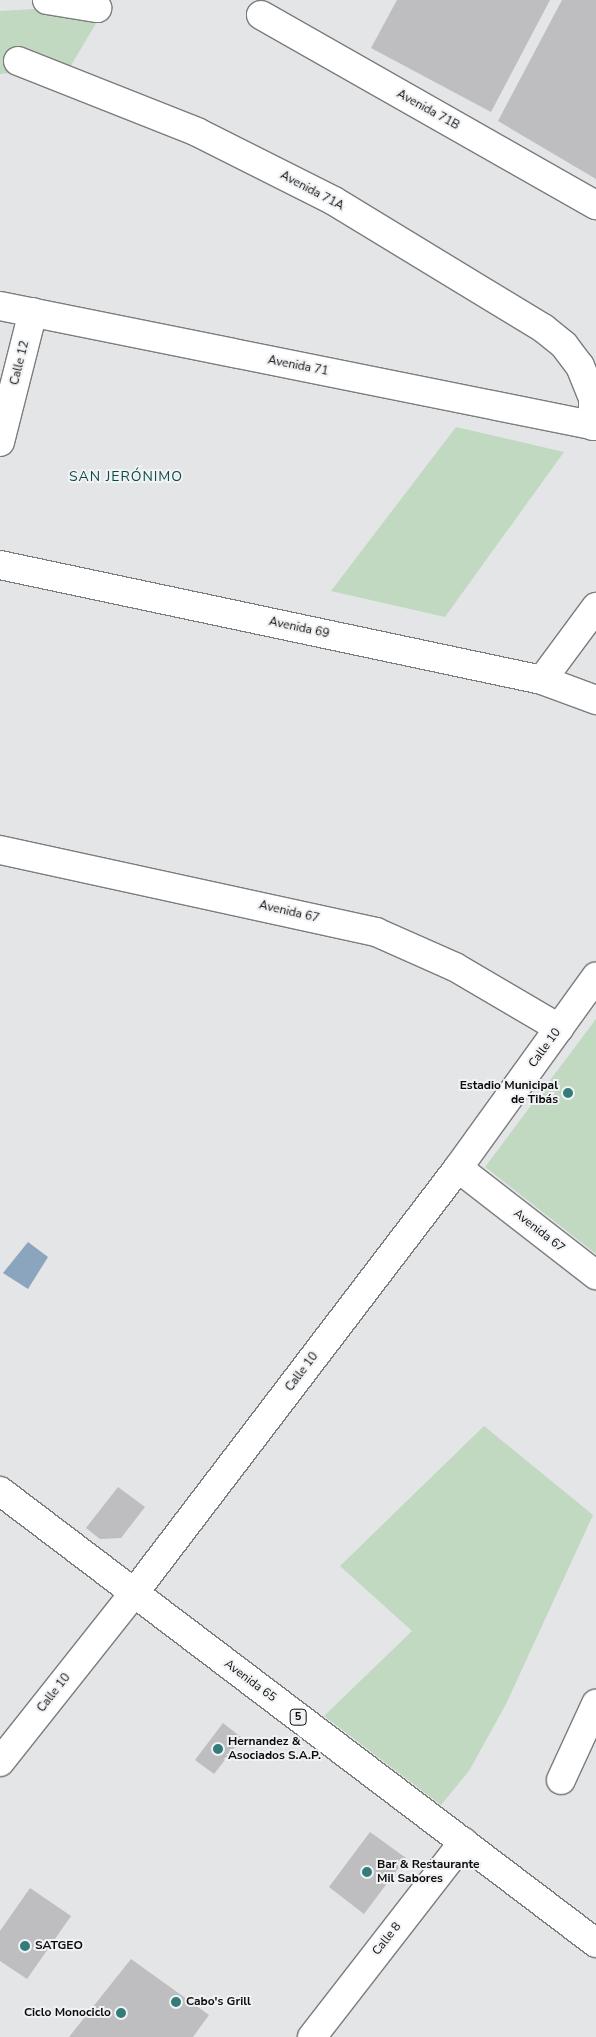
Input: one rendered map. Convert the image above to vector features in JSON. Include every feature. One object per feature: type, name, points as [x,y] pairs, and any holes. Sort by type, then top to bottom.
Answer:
[{"type":"street","points":[[48,0],[97,8]]},
{"type":"street","name":"Avenida 71B","points":[[261,15],[596,205]]},
{"type":"street","name":"Avenida 71A","points":[[18,61],[197,132],[334,201],[543,328],[564,345],[580,366],[593,398],[595,426]]},
{"type":"street","name":"Avenida 71","points":[[0,306],[595,426]]},
{"type":"street","name":"Calle 12","points":[[0,442],[33,312]]},
{"type":"street","name":"Avenida 69","points":[[0,565],[542,680],[596,700]]},
{"type":"street","points":[[542,680],[596,608]]},
{"type":"street","name":"Avenida 67","points":[[0,850],[376,932],[454,967],[559,1028]]},
{"type":"street","name":"Calle 10","points":[[0,1762],[134,1592],[458,1168],[596,977]]},
{"type":"street","name":"Avenida 67","points":[[458,1168],[596,1275]]},
{"type":"street","name":"Avenida 65","points":[[0,1491],[596,1943]]},
{"type":"street","points":[[561,1780],[596,1704]]},
{"type":"street","name":"Calle 8","points":[[312,2037],[463,1842]]},
{"type":"green space","points":[[34,9],[100,17],[70,67],[0,74],[0,11]]},
{"type":"green space","points":[[456,427],[564,452],[445,617],[331,591]]},
{"type":"green space","name":"Estadio Municipal de Tibás","points":[[596,1019],[596,1254],[485,1167]]},
{"type":"green space","points":[[484,1426],[593,1515],[506,1704],[469,1771],[441,1805],[324,1716],[412,1631],[340,1566]]},
{"type":"water","points":[[28,1242],[48,1257],[28,1289],[3,1273]]},
{"type":"building","points":[[397,0],[550,0],[491,112],[371,48]]},
{"type":"building","points":[[562,0],[596,0],[596,179],[498,121]]},
{"type":"building","points":[[118,1487],[145,1507],[121,1538],[100,1539],[86,1528]]},
{"type":"building","name":"Hernandez & Asociados S.A.P.","points":[[223,1723],[242,1738],[214,1774],[195,1760]]},
{"type":"building","name":"Bar & Restaurante Mil Sabores","points":[[370,1832],[406,1858],[364,1914],[329,1887]]},
{"type":"building","name":"SATGEO","points":[[30,1888],[71,1916],[27,1979],[0,1961],[0,1931]]},
{"type":"building","name":"Ciclo Monociclo","points":[[131,1959],[209,2015],[193,2037],[69,2037]]},
{"type":"place","name":"Estadio Municipal de Tibás","points":[[568,1093]]},
{"type":"place","name":"Hernandez & Asociados S.A.P.","points":[[218,1749]]},
{"type":"place","name":"Bar & Restaurante Mil Sabores","points":[[367,1872]]},
{"type":"place","name":"SATGEO","points":[[25,1946]]},
{"type":"place","name":"Cabo's Grill","points":[[176,2002]]},
{"type":"place","name":"Ciclo Monociclo","points":[[121,2013]]},
{"type":"district","name":"SAN JERÓNIMO","points":[[126,477]]}]
